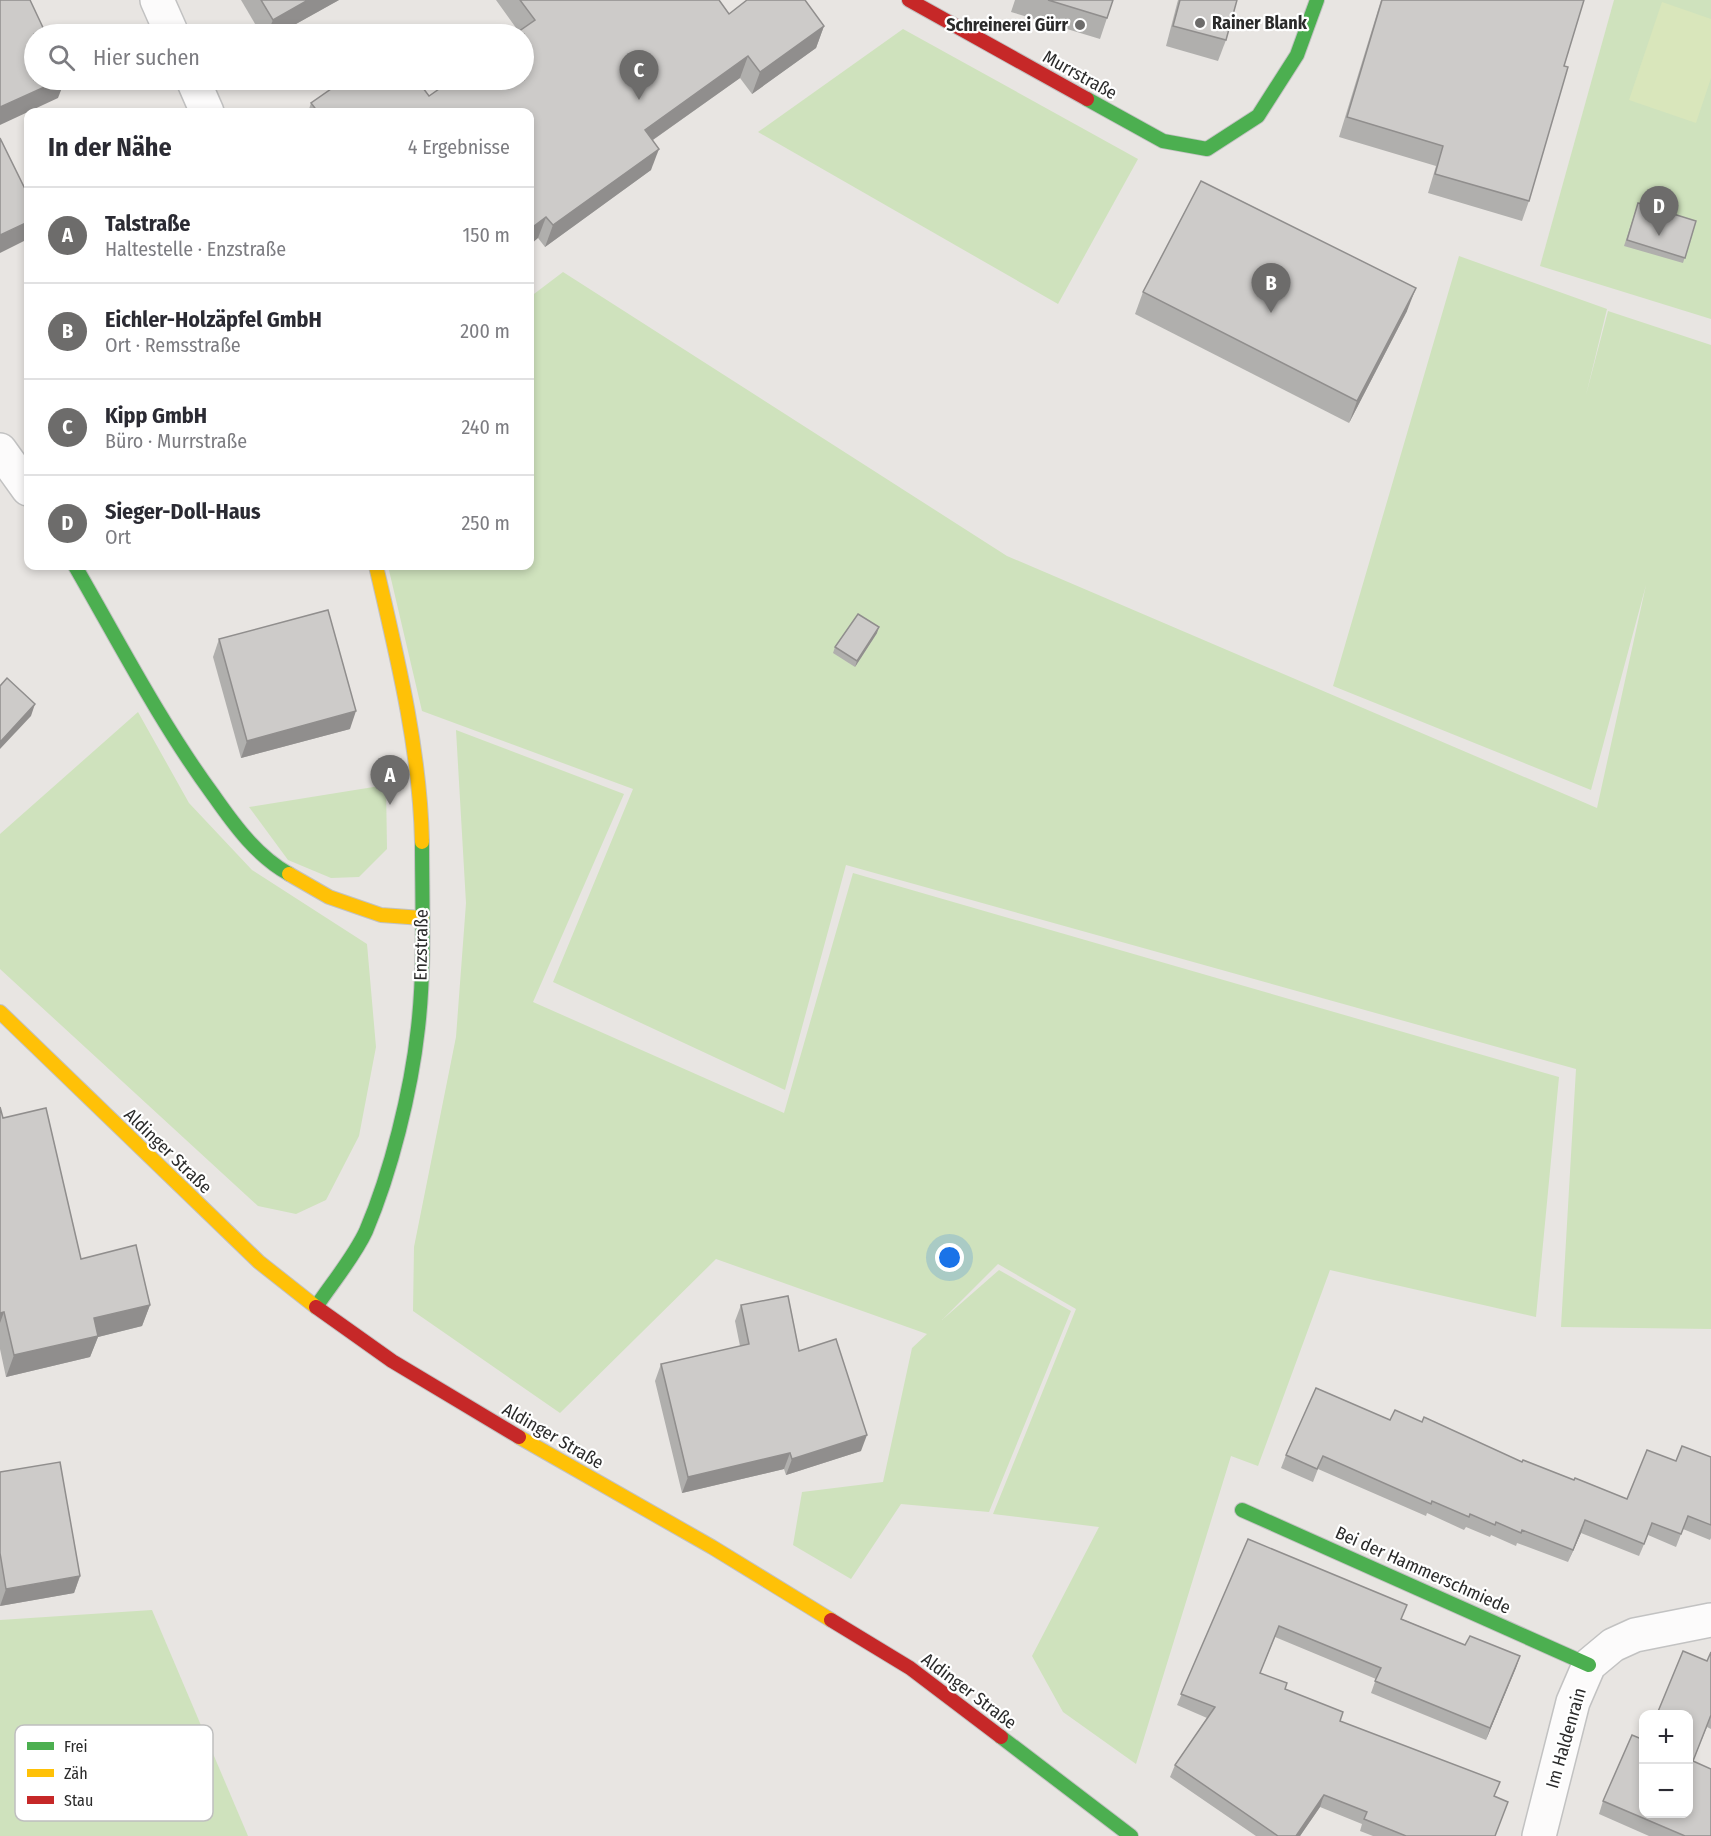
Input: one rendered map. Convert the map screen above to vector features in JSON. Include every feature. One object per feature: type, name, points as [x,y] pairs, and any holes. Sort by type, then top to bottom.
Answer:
[{"type":"street","points":[[157,0],[168,24]]},
{"type":"street","name":"Murrstraße","points":[[909,0],[1163,141],[1207,149],[1258,116],[1297,55],[1317,0]]},
{"type":"street","points":[[197,90],[205,108]]},
{"type":"street","points":[[0,450],[24,483]]},
{"type":"street","points":[[77,570],[183,754],[239,831],[273,865],[329,897],[381,915],[422,918]]},
{"type":"street","name":"Enzstraße","points":[[316,1307],[365,1233],[386,1174],[408,1085],[418,1029],[423,950],[421,801],[394,646],[377,570]]},
{"type":"street","name":"Aldinger Straße","points":[[0,1012],[259,1262],[316,1307],[392,1361],[457,1401],[712,1547],[910,1668],[1131,1836]]},
{"type":"street","name":"Bei der Hammerschmiede","points":[[1242,1510],[1589,1665]]},
{"type":"street","name":"Im Haldenrain","points":[[1539,1836],[1573,1702],[1589,1665],[1613,1645],[1635,1635],[1711,1620]]},
{"type":"green space","points":[[1614,0],[1711,0],[1711,319],[1540,266]]},
{"type":"green space","points":[[1662,2],[1711,19],[1711,78],[1696,123],[1629,100]]},
{"type":"green space","points":[[903,29],[1138,159],[1058,304],[758,132]]},
{"type":"green space","points":[[1459,256],[1607,309],[1586,395],[1608,311],[1711,345],[1711,1329],[1561,1327],[1576,1069],[846,865],[785,1090],[553,982],[633,789],[422,711],[389,570],[534,570],[534,294],[563,272],[1007,556],[1597,808],[1646,585],[1591,790],[1333,686]]},
{"type":"green space","points":[[138,712],[189,803],[252,870],[367,944],[376,1047],[359,1136],[326,1200],[296,1214],[258,1206],[0,969],[0,834]]},
{"type":"green space","points":[[456,730],[624,794],[533,1002],[784,1113],[853,873],[1559,1077],[1536,1317],[1330,1270],[1258,1466],[1231,1456],[1136,1764],[1063,1712],[1032,1656],[1099,1527],[993,1514],[1076,1309],[998,1264],[942,1320],[999,1270],[1071,1311],[989,1512],[901,1504],[851,1579],[793,1545],[802,1492],[883,1482],[912,1348],[927,1334],[716,1259],[560,1413],[413,1311],[414,1247],[456,1037],[466,903]]},
{"type":"green space","points":[[386,785],[387,849],[359,877],[331,878],[288,860],[249,807]]},
{"type":"green space","points":[[152,1610],[201,1725],[15,1725],[15,1821],[213,1821],[213,1754],[248,1836],[0,1836],[0,1620]]},
{"type":"building","points":[[0,0],[30,0],[41,24],[24,24],[24,90],[38,90],[0,107]]},
{"type":"building","points":[[261,0],[308,0],[273,20]]},
{"type":"building","points":[[520,0],[719,0],[729,14],[747,0],[805,0],[824,26],[760,72],[748,56],[645,130],[659,149],[553,225],[546,217],[534,226],[534,108],[315,108],[311,103],[330,90],[424,90],[429,96],[438,90],[534,90],[534,24],[529,24],[535,20]]},
{"type":"building","points":[[1048,0],[1113,0],[1107,18]]},
{"type":"building","points":[[1180,0],[1237,0],[1226,40],[1173,26]]},
{"type":"building","points":[[1382,0],[1584,0],[1564,66],[1568,67],[1529,201],[1435,174],[1443,146],[1347,117]]},
{"type":"building","points":[[0,138],[24,187],[24,224],[0,235]]},
{"type":"building","points":[[1201,181],[1416,288],[1357,401],[1143,292]]},
{"type":"building","points":[[1638,203],[1696,221],[1685,258],[1627,240]]},
{"type":"building","points":[[328,610],[356,711],[247,741],[219,639]]},
{"type":"building","points":[[858,614],[879,627],[857,661],[835,647]]},
{"type":"building","points":[[7,678],[35,704],[0,742],[0,686]]},
{"type":"building","points":[[0,1107],[3,1118],[46,1108],[81,1259],[136,1245],[150,1305],[94,1318],[98,1336],[14,1355],[4,1312],[0,1313]]},
{"type":"building","points":[[788,1296],[799,1351],[836,1339],[867,1435],[792,1459],[790,1453],[688,1477],[661,1364],[749,1344],[741,1305]]},
{"type":"building","points":[[1316,1388],[1390,1420],[1395,1410],[1422,1422],[1424,1417],[1522,1462],[1523,1460],[1574,1480],[1575,1478],[1627,1499],[1647,1450],[1676,1461],[1682,1446],[1711,1457],[1711,1525],[1688,1516],[1681,1534],[1652,1523],[1644,1544],[1585,1520],[1573,1550],[1522,1530],[1521,1533],[1496,1522],[1495,1525],[1470,1514],[1469,1517],[1432,1501],[1431,1504],[1323,1456],[1317,1469],[1286,1455]]},
{"type":"building","points":[[60,1462],[80,1576],[6,1589],[0,1553],[0,1472]]},
{"type":"building","points":[[1248,1539],[1407,1605],[1401,1619],[1465,1645],[1470,1636],[1520,1656],[1490,1728],[1375,1681],[1381,1668],[1279,1626],[1260,1673],[1287,1683],[1285,1689],[1343,1712],[1340,1721],[1500,1782],[1494,1796],[1508,1802],[1495,1836],[1406,1836],[1364,1819],[1367,1812],[1324,1795],[1296,1836],[1278,1836],[1175,1765],[1215,1707],[1181,1694]]},
{"type":"building","points":[[1683,1651],[1707,1661],[1711,1652],[1711,1715],[1693,1761],[1693,1710],[1659,1710]]},
{"type":"building","points":[[1632,1735],[1639,1738],[1639,1816],[1603,1801]]},
{"type":"building","points":[[1693,1761],[1711,1769],[1711,1836],[1685,1836],[1643,1818],[1693,1818]]},
{"type":"traffic: fast","points":[[1087,99],[1163,141],[1207,149],[1258,116],[1297,55],[1317,0]]},
{"type":"traffic: fast","points":[[77,570],[176,741],[195,769],[247,840],[277,867],[289,874]]},
{"type":"traffic: fast","points":[[316,1307],[366,1231],[392,1158],[405,1105],[415,1053],[422,982],[422,842]]},
{"type":"traffic: fast","points":[[1242,1510],[1589,1665]]},
{"type":"traffic: fast","points":[[1001,1737],[1131,1836]]},
{"type":"traffic: slow","points":[[377,570],[412,738],[422,842]]},
{"type":"traffic: slow","points":[[289,874],[329,897],[381,915],[422,918]]},
{"type":"traffic: slow","points":[[0,1012],[259,1262],[316,1307]]},
{"type":"traffic: slow","points":[[519,1437],[712,1547],[831,1620]]},
{"type":"traffic: jam","points":[[909,0],[1087,99]]},
{"type":"traffic: jam","points":[[316,1307],[392,1361],[519,1437]]},
{"type":"traffic: jam","points":[[831,1620],[910,1668],[1001,1737]]},
{"type":"place","name":"Rainer Blank","points":[[1200,23]]},
{"type":"place","name":"Schreinerei Gürr","points":[[1080,25]]},
{"type":"place","name":"Kipp GmbH","points":[[639,100]]},
{"type":"place","name":"Sieger-Doll-Haus","points":[[1659,236]]},
{"type":"place","name":"Eichler-Holzäpfel GmbH","points":[[1271,313]]},
{"type":"place","name":"Talstraße","points":[[390,805]]}]
